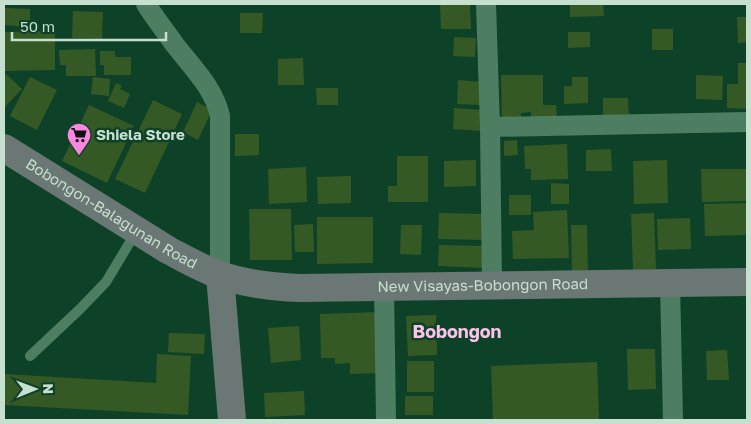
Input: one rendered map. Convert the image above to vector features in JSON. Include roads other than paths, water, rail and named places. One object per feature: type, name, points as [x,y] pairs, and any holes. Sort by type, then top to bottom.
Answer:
[{"type":"main road","name":"Bobongon-Balagunan Road","points":[[4,148],[137,231],[195,264],[220,275]]},
{"type":"main road","name":"New Visayas-Bobongon Road","points":[[220,275],[272,287],[300,288],[747,282]]},
{"type":"main road","points":[[220,275],[232,420]]},
{"type":"street","points":[[146,4],[162,28],[202,78],[213,94],[217,105],[220,116],[220,275]]},
{"type":"street","points":[[486,4],[492,286]]},
{"type":"street","points":[[490,127],[747,122]]},
{"type":"street","points":[[670,283],[674,420]]},
{"type":"street","points":[[384,287],[386,420]]},
{"type":"lane","points":[[30,356],[106,282],[137,231]]},
{"type":"place","name":"Shiela Store","points":[[79,156]]},
{"type":"district","name":"Bobongon","points":[[457,332]]}]
